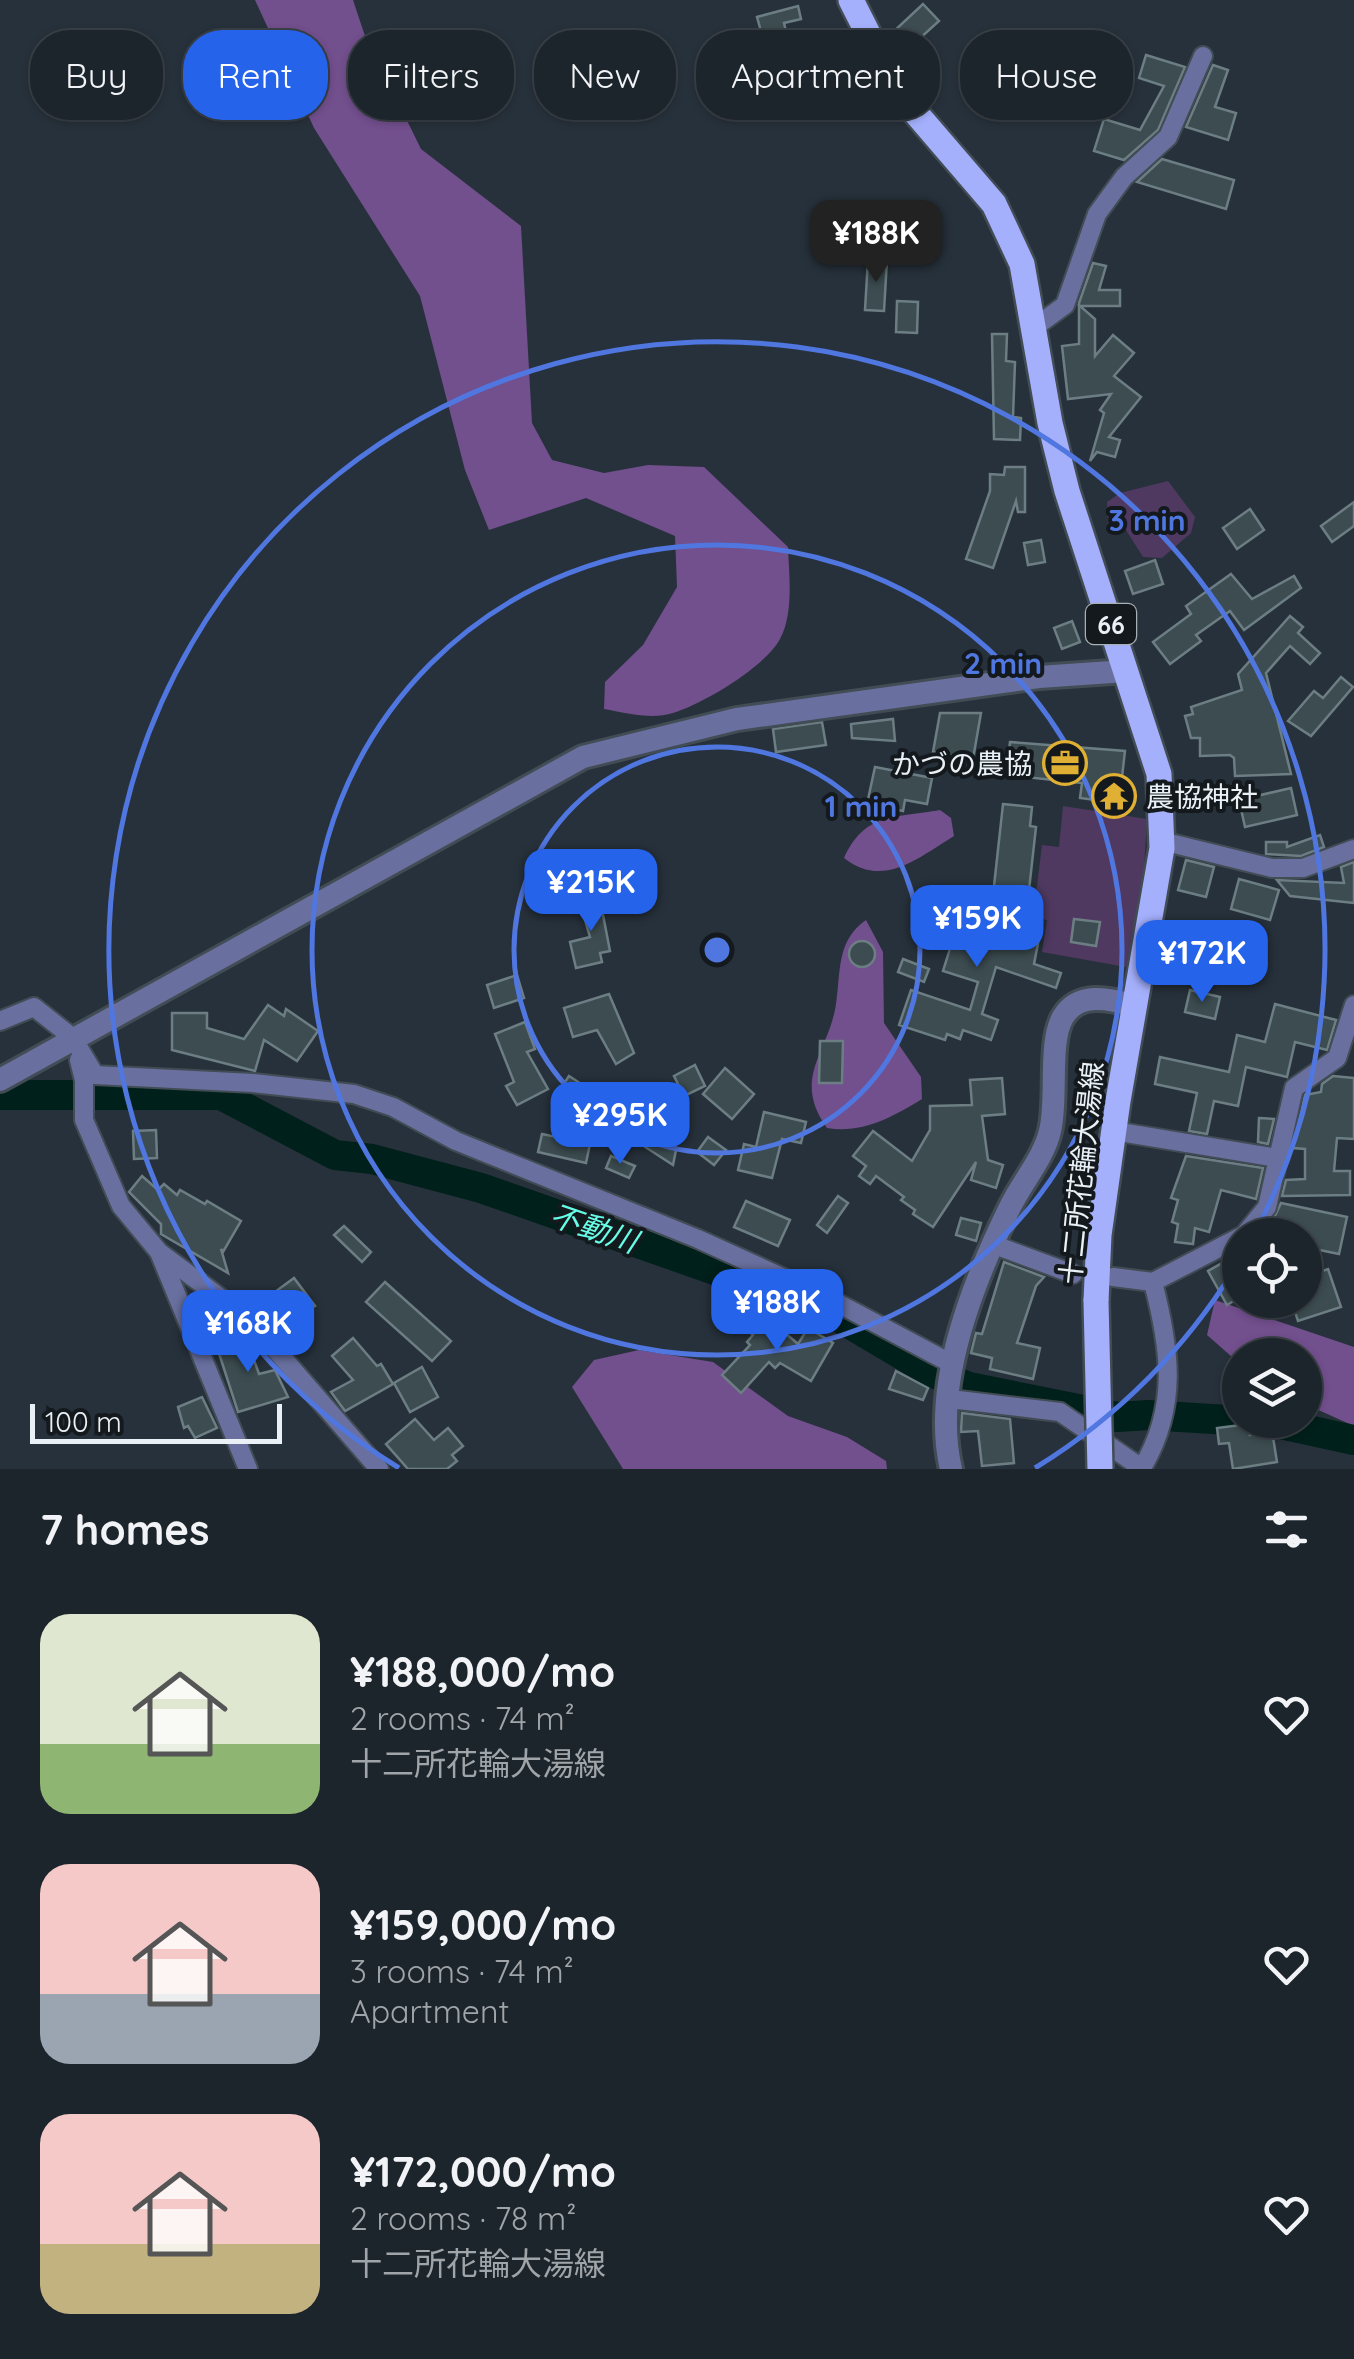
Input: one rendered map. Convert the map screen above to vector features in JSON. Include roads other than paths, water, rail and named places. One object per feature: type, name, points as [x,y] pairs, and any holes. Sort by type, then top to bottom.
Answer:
[{"type":"main road","name":"十二所花輪大湯線","points":[[851,0],[897,91],[929,134],[994,204],[1022,264],[1050,423],[1068,492],[1160,774],[1162,842],[1132,1004],[1098,1235],[1100,1469]]},
{"type":"street","points":[[1035,326],[1065,305],[1097,214],[1124,178],[1168,137],[1203,56]]},
{"type":"street","points":[[5,1077],[583,757],[737,719],[1038,677],[1126,671]]},
{"type":"street","points":[[1162,842],[1272,868],[1302,868],[1354,848]]},
{"type":"street","points":[[950,1469],[944,1439],[952,1382],[992,1244],[1046,1145],[1054,1110],[1061,1019],[1074,1005],[1089,999],[1108,998],[1132,1004]]},
{"type":"street","points":[[1258,1218],[1267,1207],[1294,1088],[1346,1058],[1354,1004]]},
{"type":"street","points":[[0,1021],[34,1007],[73,1038],[95,1075],[253,1082],[354,1094],[392,1107],[456,1141],[604,1199],[828,1298],[952,1382],[1060,1412],[1143,1469],[1164,1405],[1170,1361],[1153,1282]]},
{"type":"street","points":[[73,1038],[84,1080],[83,1118],[121,1206],[159,1252],[249,1319],[379,1469]]},
{"type":"street","points":[[1114,1131],[1277,1158]]},
{"type":"street","points":[[992,1244],[1073,1274]]},
{"type":"street","points":[[1113,1277],[1153,1282],[1222,1246]]},
{"type":"street","points":[[159,1252],[248,1469]]},
{"type":"waterway","name":"不動川","points":[[0,1095],[221,1095],[335,1155],[372,1159],[481,1188],[823,1308],[933,1373],[969,1387],[1118,1417],[1148,1415],[1276,1423],[1354,1440]]},
{"type":"place","name":"かづの農協","points":[[1065,763]]},
{"type":"place","name":"農協神社","points":[[1114,796]]}]
